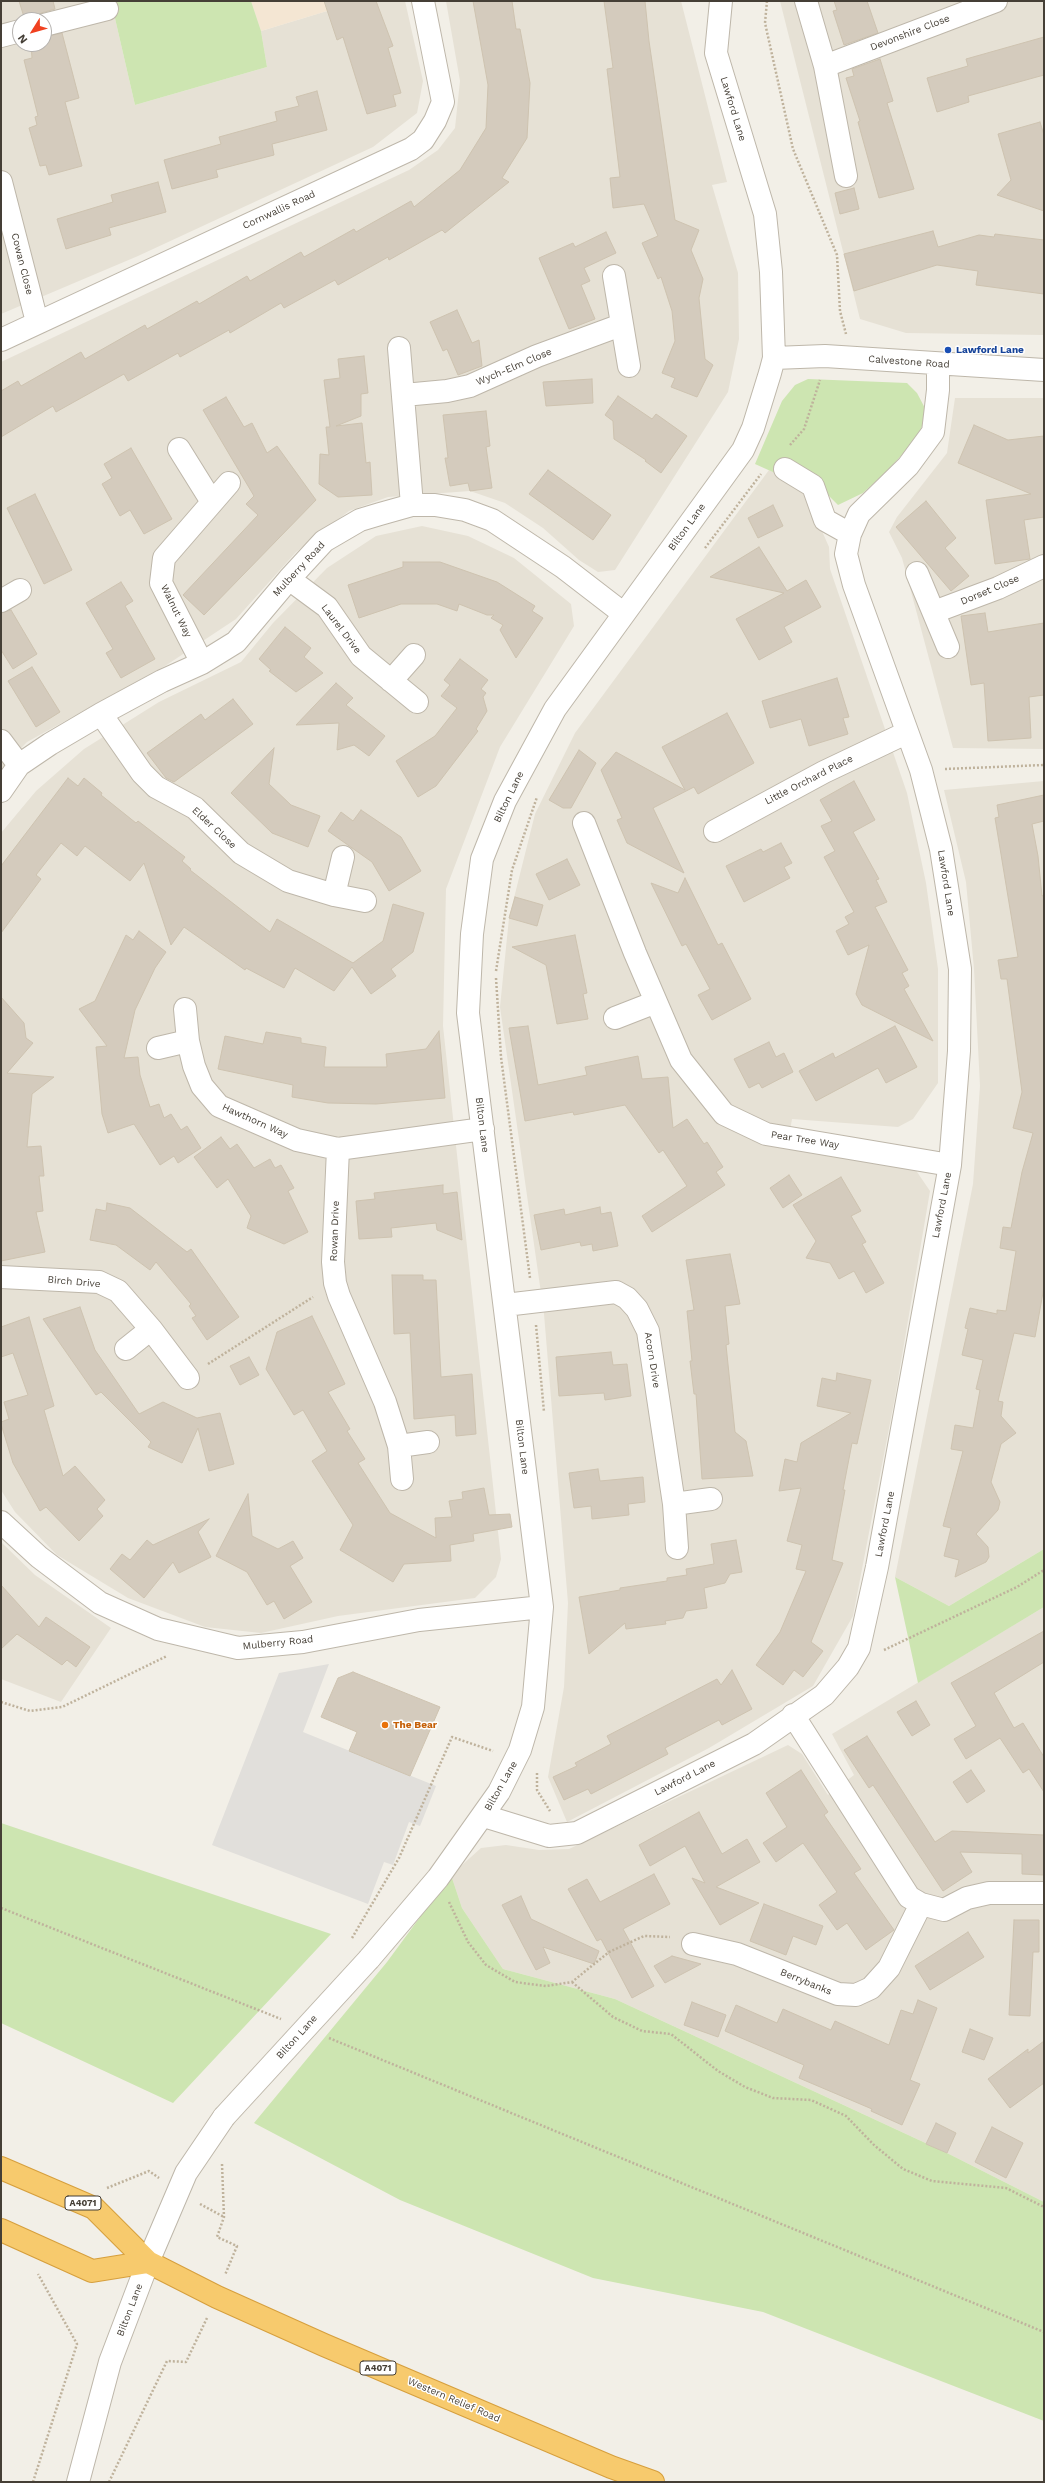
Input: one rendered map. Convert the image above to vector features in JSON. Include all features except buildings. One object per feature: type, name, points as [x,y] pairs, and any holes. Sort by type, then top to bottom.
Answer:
[{"type":"highway","name":"Western Relief Road","points":[[1,2168],[94,2208],[148,2262],[217,2297],[324,2345],[611,2467],[653,2482]]},
{"type":"highway","points":[[1,2230],[92,2271],[148,2262]]},
{"type":"street","name":"Cornwallis Road","points":[[1,340],[412,149],[423,140],[435,121],[443,102],[423,1]]},
{"type":"street","name":"Lawford Lane","points":[[721,1],[716,52],[765,214],[772,272],[774,358]]},
{"type":"street","points":[[806,1],[825,66],[846,176]]},
{"type":"street","name":"Devonshire Close","points":[[825,66],[996,1]]},
{"type":"street","points":[[52,23],[107,9]]},
{"type":"street","points":[[1,36],[12,33]]},
{"type":"street","name":"Cowan Close","points":[[1,182],[37,322]]},
{"type":"street","points":[[614,276],[629,366]]},
{"type":"street","name":"Wych-Elm Close","points":[[404,395],[447,391],[470,386],[537,356],[621,325]]},
{"type":"street","points":[[399,348],[412,506]]},
{"type":"street","name":"Calvestone Road","points":[[774,358],[820,356],[938,365],[1044,370]]},
{"type":"street","name":"Bilton Lane","points":[[78,2482],[110,2362],[148,2262],[186,2173],[224,2117],[369,1959],[438,1878],[484,1816],[516,1759],[533,1707],[542,1607],[468,1013],[472,934],[482,859],[505,801],[555,709],[742,450],[753,428],[774,358]]},
{"type":"street","name":"Lawford Lane","points":[[484,1816],[549,1836],[577,1833],[754,1744],[824,1694],[848,1667],[859,1648],[864,1634],[910,1392],[950,1165],[959,1051],[960,969],[941,849],[920,770],[854,585],[846,554],[850,534],[859,514],[908,466],[933,432],[938,390],[938,365]]},
{"type":"street","points":[[179,449],[212,502]]},
{"type":"street","points":[[775,469],[813,486],[825,520],[850,534]]},
{"type":"street","name":"Walnut Way","points":[[202,663],[161,583],[164,558],[229,484]]},
{"type":"street","name":"Mulberry Road","points":[[1,791],[19,765],[101,714],[162,681],[202,663],[236,642],[288,579],[324,542],[360,520],[412,506],[436,505],[458,509],[492,520],[563,567],[624,614]]},
{"type":"street","name":"Dorset Close","points":[[934,612],[998,588],[1044,566]]},
{"type":"street","points":[[917,573],[948,647]]},
{"type":"street","name":"Laurel Drive","points":[[288,579],[327,607],[361,656],[417,702]]},
{"type":"street","points":[[1,601],[20,590]]},
{"type":"street","points":[[391,682],[414,655]]},
{"type":"street","name":"Elder Close","points":[[101,714],[142,773],[156,787],[195,808],[241,853],[288,881],[334,895],[365,901]]},
{"type":"street","name":"Little Orchard Place","points":[[715,831],[824,772],[906,733]]},
{"type":"street","points":[[1,741],[19,765]]},
{"type":"street","name":"Pear Tree Way","points":[[584,823],[635,953],[681,1060],[724,1114],[766,1134],[950,1165]]},
{"type":"street","points":[[334,895],[343,857]]},
{"type":"street","points":[[615,1018],[656,1002]]},
{"type":"street","name":"Hawthorn Way","points":[[185,1009],[188,1041],[194,1066],[202,1086],[219,1106],[297,1140],[338,1149]]},
{"type":"street","points":[[158,1048],[188,1041]]},
{"type":"street","points":[[338,1149],[483,1130]]},
{"type":"street","name":"Rowan Drive","points":[[338,1149],[333,1262],[335,1283],[339,1296],[385,1402],[399,1446],[402,1479]]},
{"type":"street","name":"Birch Drive","points":[[1,1277],[99,1282],[118,1290],[151,1329],[188,1378]]},
{"type":"street","name":"Acorn Drive","points":[[505,1305],[616,1292],[627,1298],[640,1314],[648,1331],[674,1504],[677,1548]]},
{"type":"street","points":[[126,1349],[151,1329]]},
{"type":"street","points":[[399,1446],[428,1442]]},
{"type":"street","points":[[674,1504],[711,1498]]},
{"type":"street","name":"Mulberry Road","points":[[1,1522],[39,1557],[100,1603],[158,1629],[238,1648],[303,1642],[420,1620],[542,1607]]},
{"type":"street","points":[[793,1715],[909,1897],[921,1904],[944,1910],[968,1898],[989,1893],[1044,1893]]},
{"type":"street","name":"Berrybanks","points":[[693,1944],[737,1954],[838,1994],[856,1994],[871,1988],[889,1968],[921,1904]]},
{"type":"path","points":[[767,1],[765,23],[794,149],[837,255],[840,310]]},
{"type":"path","points":[[788,446],[804,428],[820,379],[820,356]]},
{"type":"path","points":[[703,550],[775,469]]},
{"type":"path","points":[[920,770],[1044,765]]},
{"type":"path","points":[[540,791],[512,870],[496,974],[501,1057],[533,1302],[545,1417]]},
{"type":"path","points":[[188,1378],[335,1283]]},
{"type":"path","points":[[883,1650],[1017,1586],[1044,1570]]},
{"type":"path","points":[[1,1702],[30,1711],[62,1707],[168,1656]]},
{"type":"path","points":[[351,1940],[399,1858],[452,1737],[516,1759]]},
{"type":"path","points":[[536,1769],[537,1790],[565,1835]]},
{"type":"path","points":[[438,1878],[468,1942],[486,1965],[515,1982],[546,1986],[572,1982],[609,1952],[644,1936],[670,1938]]},
{"type":"path","points":[[1,1908],[285,2020]]},
{"type":"path","points":[[572,1982],[613,2017],[642,2031],[671,2034],[718,2071],[745,2087],[773,2098],[811,2100],[846,2116],[874,2145],[903,2169],[932,2181],[1006,2188],[1044,2207]]},
{"type":"path","points":[[328,2038],[1044,2332]]},
{"type":"shaded area","points":[[1,1],[111,1],[135,105],[267,67],[261,31],[360,1],[405,1],[423,81],[417,113],[373,147],[138,256],[1,314]]},
{"type":"shaded area","points":[[251,1],[360,1],[261,31]]},
{"type":"shaded area","points":[[446,1],[681,1],[727,182],[712,185],[738,273],[739,339],[728,392],[615,570],[598,572],[579,560],[543,528],[505,503],[470,491],[388,497],[349,511],[296,552],[236,619],[165,666],[27,742],[1,769],[1,362],[409,170],[438,150],[455,128],[460,81]]},
{"type":"shaded area","points":[[780,1],[1044,1],[1044,335],[906,333],[860,319]]},
{"type":"shaded area","points":[[955,398],[1044,398],[1044,749],[953,748],[902,558],[889,532],[897,517],[947,453]]},
{"type":"shaded area","points":[[769,470],[802,486],[829,547],[830,569],[907,793],[926,883],[938,969],[938,1083],[913,1119],[898,1127],[792,1119],[787,1149],[915,1169],[930,1191],[895,1397],[853,1616],[813,1686],[709,1748],[567,1822],[548,1777],[564,1687],[568,1603],[544,1314],[500,1007],[509,918],[535,814],[575,733]]},
{"type":"shaded area","points":[[422,526],[468,536],[514,558],[571,604],[574,626],[500,747],[446,889],[443,1026],[501,1559],[496,1577],[475,1598],[338,1616],[261,1633],[205,1627],[128,1598],[57,1555],[15,1512],[1,1490],[1,833],[36,791],[84,749],[159,702],[241,662],[273,623],[327,568],[376,536]]},
{"type":"shaded area","points":[[1044,781],[1044,1549],[949,1606],[895,1577],[973,1184],[980,1086],[974,969],[966,882],[944,790]]},
{"type":"shaded area","points":[[1,1542],[35,1575],[111,1628],[61,1702],[1,1679]]},
{"type":"shaded area","points":[[1044,1607],[1044,2202],[947,2153],[615,1999],[503,1969],[462,1908],[451,1875],[481,1848],[506,1845],[539,1850],[569,1849],[788,1745],[802,1754],[828,1795],[854,1775],[832,1734]]},
{"type":"shaded area","points":[[329,1664],[303,1732],[436,1786],[420,1826],[409,1822],[393,1865],[384,1862],[368,1904],[212,1845],[279,1673]]},
{"type":"green space","points":[[111,1],[251,1],[261,31],[267,67],[135,105]]},
{"type":"green space","points":[[808,379],[907,383],[917,393],[927,412],[918,437],[888,470],[863,493],[838,505],[808,475],[775,473],[755,464],[782,401],[795,385]]},
{"type":"green space","points":[[1044,1549],[1044,1607],[918,1683],[895,1577],[949,1606]]},
{"type":"green space","points":[[1,1823],[331,1934],[173,2103],[1,2023]]},
{"type":"green space","points":[[451,1875],[462,1908],[503,1969],[615,1999],[947,2153],[1044,2202],[1044,2421],[763,2312],[593,2278],[400,2200],[254,2123],[387,1962]]},
{"type":"place","name":"Lawford Lane","points":[[948,350]]},
{"type":"place","name":"The Bear","points":[[385,1725]]}]
